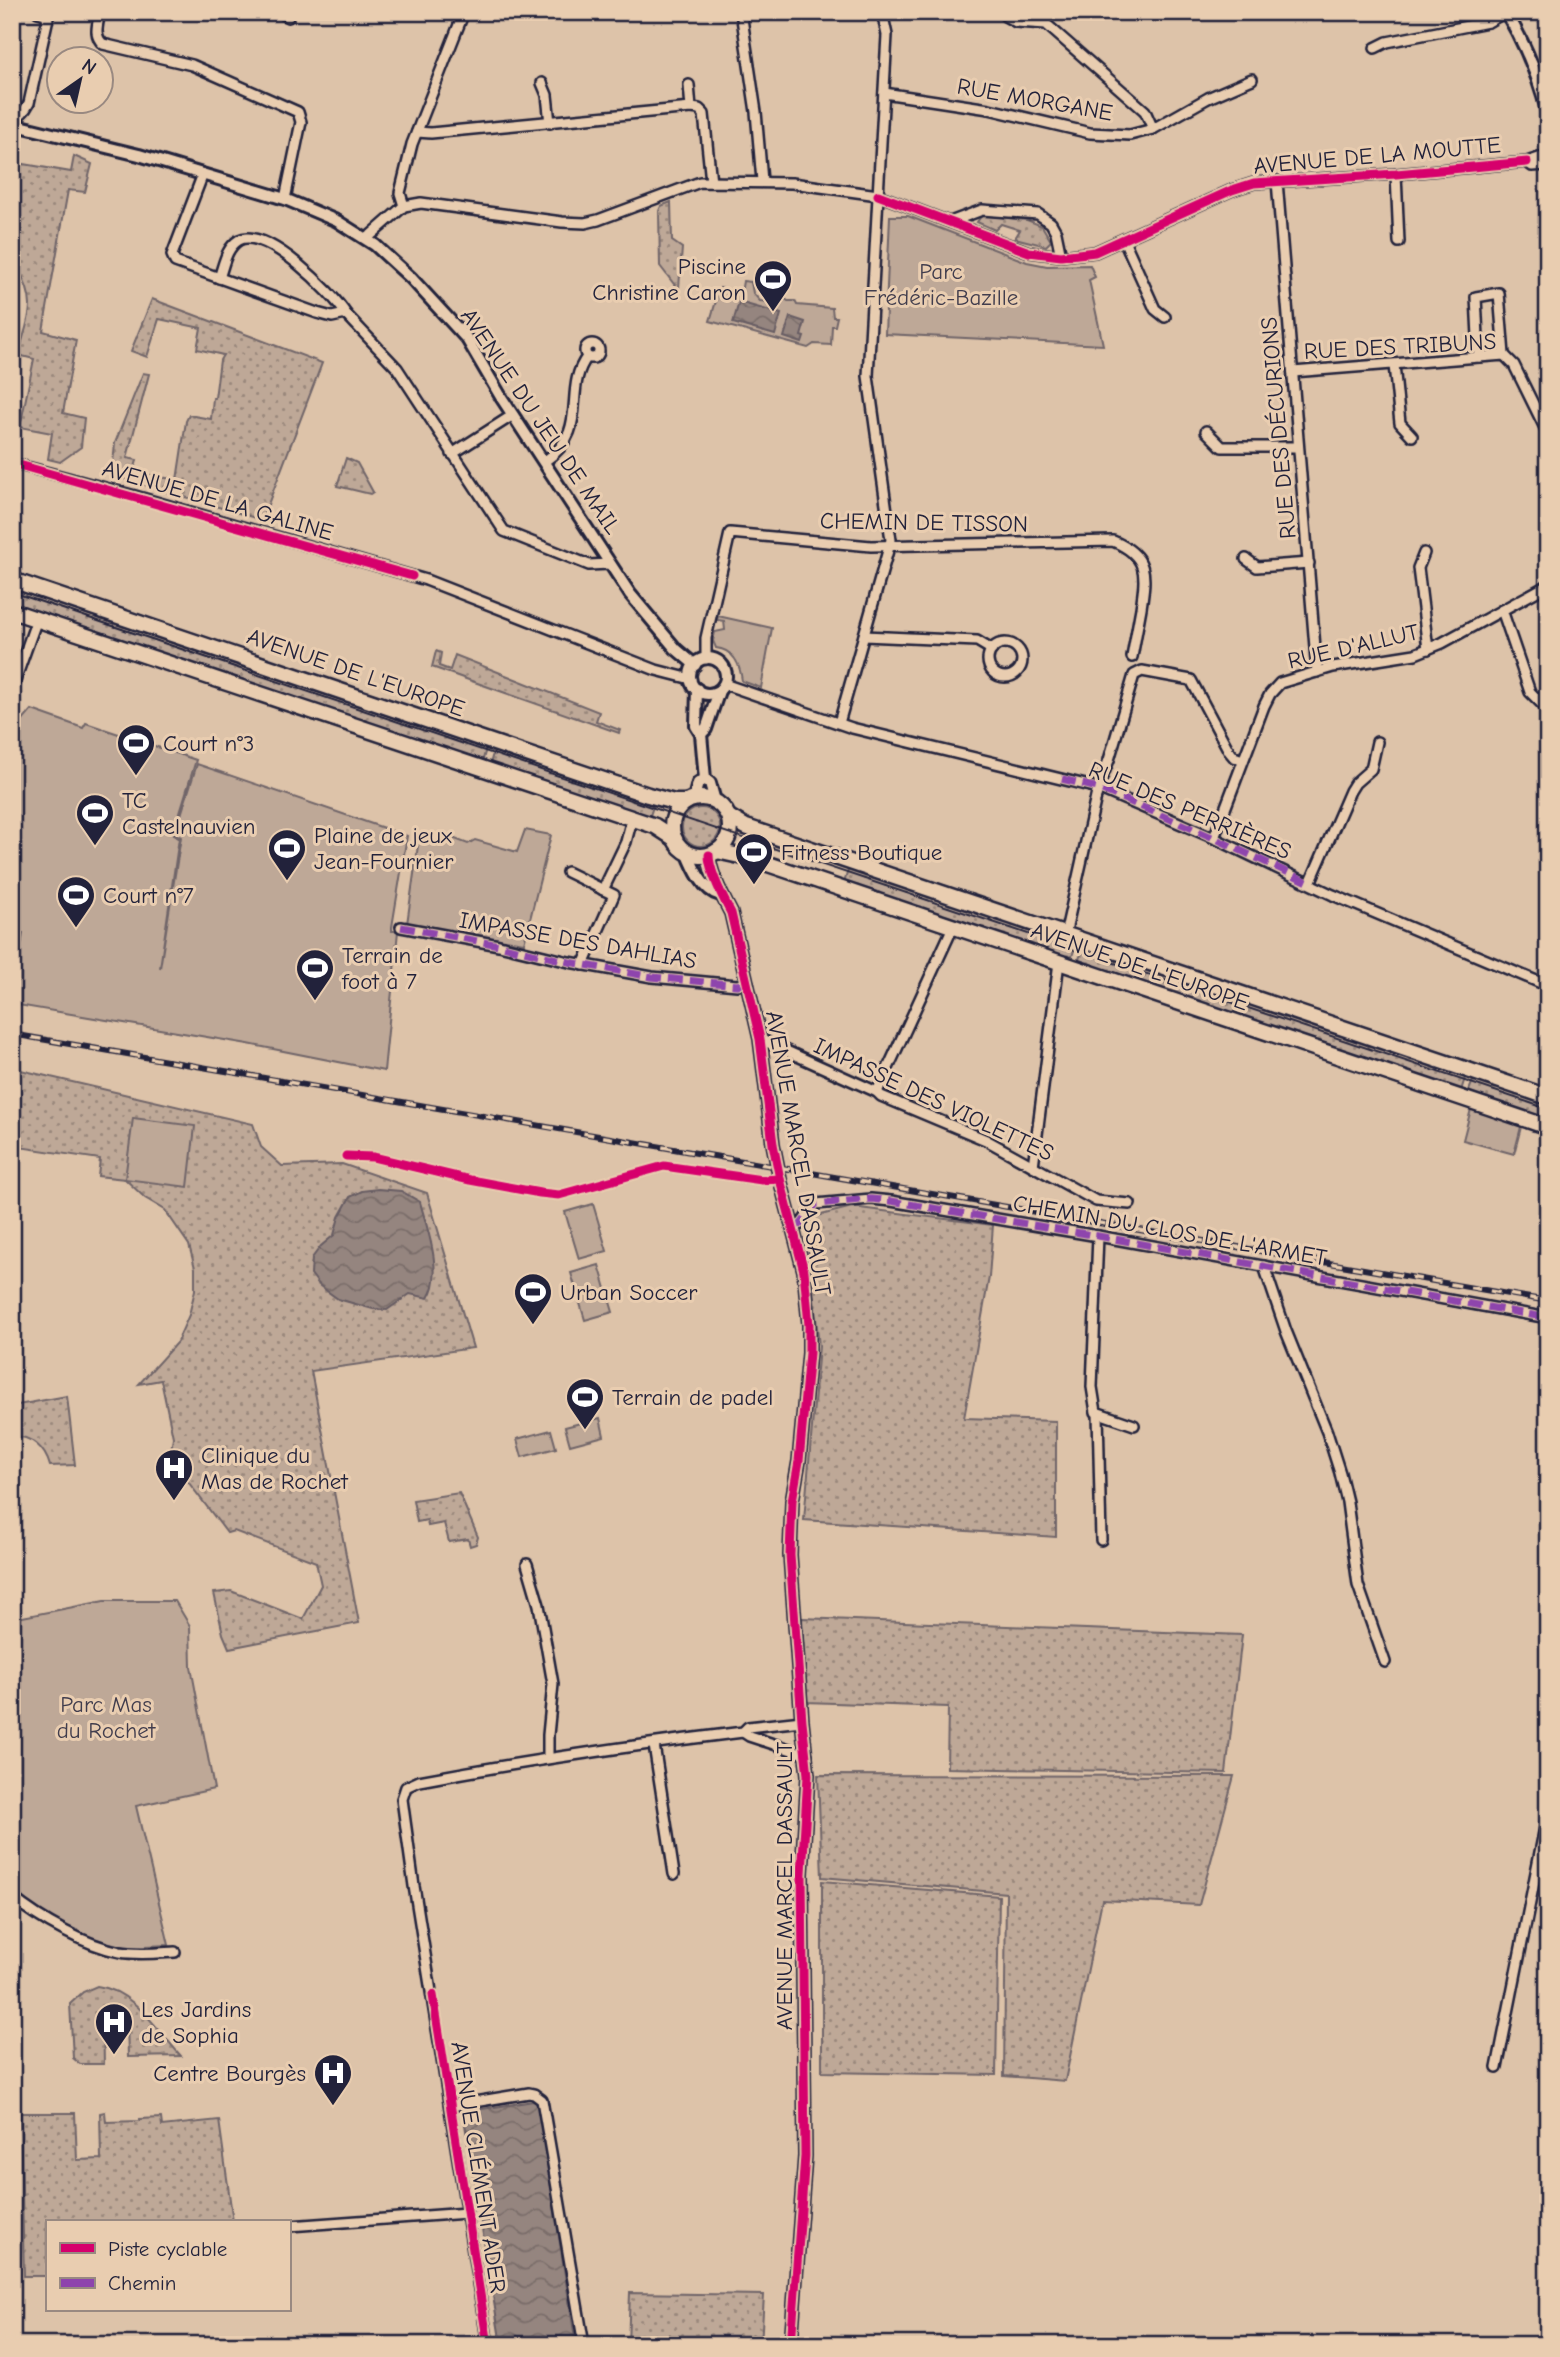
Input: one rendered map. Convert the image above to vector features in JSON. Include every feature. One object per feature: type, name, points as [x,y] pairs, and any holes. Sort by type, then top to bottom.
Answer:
[{"type":"main road","name":"AVENUE DE L'EUROPE","points":[[12,580],[648,795],[674,802],[690,800]]},
{"type":"main road","points":[[12,611],[661,829],[687,852],[698,856],[713,853],[726,843],[730,833],[729,817],[715,801],[701,797],[690,800],[679,807],[673,821],[675,839]]},
{"type":"main road","name":"AVENUE DE L'EUROPE","points":[[729,817],[746,827],[1548,1097]]},
{"type":"main road","name":"AVENUE DE L'EUROPE","points":[[713,853],[738,854],[1548,1127]]},
{"type":"street","points":[[12,118],[19,115],[29,103],[48,18],[38,12]]},
{"type":"street","points":[[100,12],[96,32],[98,40],[103,44],[192,65],[298,112],[301,122],[285,199]]},
{"type":"street","points":[[367,240],[404,206],[400,193],[412,144],[464,12]]},
{"type":"street","points":[[741,12],[757,112],[762,181]]},
{"type":"street","points":[[839,723],[890,545],[868,376],[887,35],[882,12]]},
{"type":"street","points":[[1374,48],[1387,41],[1488,22],[1505,12],[1530,55],[1548,115]]},
{"type":"street","points":[[1005,16],[1016,22],[1046,24],[1146,111],[1153,129]]},
{"type":"street","name":"RUE MORGANE","points":[[884,93],[989,109],[1090,133],[1130,135],[1153,129],[1208,98],[1252,79]]},
{"type":"street","points":[[542,83],[547,95],[550,122]]},
{"type":"street","points":[[690,85],[691,108]]},
{"type":"street","points":[[417,132],[431,133],[699,109],[704,114],[712,181]]},
{"type":"street","name":"AVENUE DU JEU DE MAIL","points":[[12,124],[139,155],[285,199],[338,221],[367,240],[411,278],[460,331],[644,613],[676,649],[695,665]]},
{"type":"street","name":"AVENUE DE LA MOUTTE","points":[[404,206],[421,203],[585,223],[690,185],[712,181],[762,181],[878,195],[1029,252],[1061,256],[1096,252],[1232,190],[1254,183],[1527,162],[1548,155]]},
{"type":"street","name":"AVENUE DE LA MOUTTE","points":[[1527,162],[1532,166],[1548,165]]},
{"type":"street","points":[[203,174],[172,259],[175,262],[332,317],[346,314]]},
{"type":"street","points":[[1396,174],[1399,242]]},
{"type":"street","name":"RUE DES DÉCURIONS","points":[[1277,181],[1317,672]]},
{"type":"street","points":[[950,222],[982,210],[1038,214],[1051,223],[1061,256]]},
{"type":"street","points":[[219,278],[231,246],[240,240],[253,237],[299,266],[333,295],[346,314],[397,368],[504,531],[589,565],[610,564]]},
{"type":"street","points":[[1124,240],[1155,309],[1165,317]]},
{"type":"street","points":[[1479,357],[1476,297],[1499,293],[1504,355]]},
{"type":"street","name":"RUE DES TRIBUNS","points":[[1293,372],[1504,355],[1514,365],[1548,434]]},
{"type":"street","points":[[545,461],[558,452],[573,424],[578,370],[587,357]]},
{"type":"street","points":[[1394,365],[1400,423],[1412,436]]},
{"type":"street","points":[[452,454],[513,415]]},
{"type":"street","points":[[1206,431],[1222,447],[1298,447]]},
{"type":"street","name":"AVENUE DE LA GALINE","points":[[12,463],[419,578],[694,684]]},
{"type":"street","name":"CHEMIN DE TISSON","points":[[706,659],[706,638],[730,533],[871,546],[1113,541],[1139,558],[1145,573],[1132,657]]},
{"type":"street","points":[[1424,553],[1418,568],[1428,649]]},
{"type":"street","points":[[1246,559],[1257,567],[1309,563]]},
{"type":"street","name":"RUE D'ALLUT","points":[[1214,838],[1264,706],[1280,683],[1333,667],[1409,655],[1428,649],[1548,585]]},
{"type":"street","points":[[1502,611],[1530,692],[1548,710]]},
{"type":"street","points":[[12,689],[37,619]]},
{"type":"street","points":[[864,636],[977,641],[992,650]]},
{"type":"street","points":[[701,734],[706,729],[721,687],[724,668],[716,661],[706,659],[695,665],[696,726],[701,734],[705,779],[710,783],[715,801]]},
{"type":"street","points":[[1065,935],[1098,788],[1109,760],[1130,682],[1139,671],[1191,680],[1229,751],[1234,757],[1243,760]]},
{"type":"street","points":[[694,684],[708,694],[721,687]]},
{"type":"street","name":"RUE DES PERRIÈRES","points":[[721,687],[839,723],[1098,788],[1214,838],[1345,900],[1548,986]]},
{"type":"street","points":[[1310,883],[1350,791],[1371,769],[1377,742]]},
{"type":"street","points":[[690,800],[698,783],[705,779]]},
{"type":"street","points":[[603,890],[626,842],[632,819]]},
{"type":"street","name":"AVENUE MARCEL DASSAULT","points":[[687,852],[701,878],[714,894],[720,895]]},
{"type":"street","name":"AVENUE MARCEL DASSAULT","points":[[713,853],[709,865],[720,888],[720,895],[731,913],[760,1039],[773,1144],[804,1271],[809,1325],[799,1461],[792,1502],[790,1555],[808,1775],[802,1874],[805,2156],[791,2345]]},
{"type":"street","points":[[567,872],[614,895],[583,965]]},
{"type":"street","name":"IMPASSE DES DAHLIAS","points":[[401,927],[652,978],[748,984]]},
{"type":"street","points":[[877,1092],[953,927]]},
{"type":"street","points":[[1033,1166],[1059,962]]},
{"type":"street","name":"IMPASSE DES VIOLETTES","points":[[760,1039],[881,1096],[986,1140],[1096,1201],[1130,1204]]},
{"type":"street","name":"CHEMIN DU CLOS DE L'ARMET","points":[[794,1227],[801,1224],[816,1204],[871,1199],[1548,1318]]},
{"type":"street","points":[[1098,1239],[1092,1387],[1098,1413],[1101,1540]]},
{"type":"street","points":[[1265,1270],[1340,1473],[1347,1502],[1358,1585],[1385,1662]]},
{"type":"street","points":[[1098,1413],[1134,1425]]},
{"type":"street","points":[[527,1564],[539,1605],[553,1684],[548,1758]]},
{"type":"street","name":"AVENUE CLÉMENT ADER","points":[[488,2345],[418,1912],[402,1799],[406,1787],[419,1781],[548,1758],[654,1745],[743,1731],[748,1727],[802,1721]]},
{"type":"street","points":[[743,1731],[749,1736],[807,1755]]},
{"type":"street","points":[[654,1745],[674,1874]]},
{"type":"street","points":[[1497,2068],[1548,1812]]},
{"type":"street","points":[[12,1897],[28,1910],[57,1926],[111,1949],[138,1954],[175,1952]]},
{"type":"street","points":[[450,2106],[529,2093],[542,2100],[584,2345]]},
{"type":"street","points":[[290,2226],[467,2213]]},
{"type":"green space","points":[[74,156],[92,164],[85,192],[68,190],[43,331],[76,340],[63,413],[84,418],[81,447],[60,462],[48,459],[52,433],[20,427],[34,359],[18,355],[28,321],[30,302],[18,269],[21,252],[12,251],[12,162],[71,172]]},
{"type":"green space","points":[[671,202],[672,241],[682,248],[679,288],[660,266],[659,211],[661,206]]},
{"type":"green space","points":[[982,215],[1027,220],[1042,226],[1051,241],[1046,246],[1015,238],[1020,230],[1001,224],[995,230],[977,222]]},
{"type":"green space","name":"Parc Frédéric-Bazille","points":[[890,216],[908,216],[1027,262],[1047,266],[1090,265],[1095,277],[1089,280],[1103,345],[885,334]]},
{"type":"green space","name":"Piscine Christine Caron","points":[[743,281],[751,282],[753,293],[760,301],[770,302],[780,295],[788,301],[795,301],[797,305],[832,308],[833,317],[837,317],[835,326],[832,326],[831,345],[814,344],[808,348],[710,321],[720,288],[741,293]]},
{"type":"green space","points":[[152,299],[322,363],[262,520],[121,478],[113,463],[115,443],[143,373],[149,374],[127,458],[137,460],[134,472],[177,480],[189,415],[211,419],[223,355],[197,349],[201,328],[159,319],[147,357],[131,351]]},
{"type":"green space","points":[[346,458],[357,463],[373,492],[370,494],[337,486]]},
{"type":"green space","points":[[12,585],[487,745],[482,763],[12,606]]},
{"type":"green space","points":[[718,616],[772,628],[761,688],[742,681],[740,669],[732,655],[716,648],[713,641],[715,632],[725,630],[724,621],[717,620]]},
{"type":"green space","points":[[436,651],[441,653],[439,666],[450,670],[455,655],[599,712],[596,721],[620,730],[619,733],[432,667]]},
{"type":"green space","name":"Plaine de jeux Jean-Fournier","points":[[32,710],[83,728],[86,723],[196,760],[173,835],[179,838],[160,968],[181,837],[175,834],[197,764],[407,836],[392,927],[392,931],[398,931],[384,1071],[248,1044],[12,1004],[12,935],[21,937],[20,952],[23,933],[12,931],[12,740],[14,731]]},
{"type":"green space","points":[[495,747],[655,801],[648,821],[489,767]]},
{"type":"green space","points":[[701,808],[715,813],[720,827],[715,841],[701,846],[687,841],[682,827],[687,813]]},
{"type":"green space","points":[[525,830],[551,835],[524,943],[407,924],[419,838],[436,842],[442,834],[468,844],[475,840],[517,852]]},
{"type":"green space","points":[[849,867],[1024,925],[1025,930],[1059,941],[1071,941],[1070,944],[1075,947],[1070,963],[843,886]]},
{"type":"green space","points":[[1084,945],[1466,1075],[1460,1094],[1077,965]]},
{"type":"green space","points":[[12,1068],[253,1124],[261,1147],[282,1166],[342,1164],[427,1193],[473,1348],[311,1371],[359,1623],[229,1648],[223,1634],[214,1593],[231,1591],[303,1619],[321,1585],[316,1562],[234,1531],[227,1533],[170,1458],[173,1437],[161,1380],[139,1384],[177,1342],[189,1315],[195,1290],[195,1268],[189,1245],[165,1210],[145,1198],[125,1179],[98,1176],[100,1159],[12,1146]]},
{"type":"green space","points":[[1474,1078],[1548,1102],[1548,1123],[1467,1096]]},
{"type":"green space","points":[[1471,1109],[1522,1123],[1514,1154],[1463,1140]]},
{"type":"green space","points":[[133,1118],[195,1126],[188,1187],[125,1179]]},
{"type":"green space","points":[[593,1204],[607,1251],[579,1259],[565,1212]]},
{"type":"green space","points":[[852,1207],[993,1225],[989,1277],[964,1418],[1056,1421],[1056,1537],[804,1520],[819,1346],[808,1245],[813,1217]]},
{"type":"green space","points":[[599,1265],[613,1312],[585,1320],[571,1273]]},
{"type":"green space","points":[[67,1396],[75,1465],[50,1466],[37,1444],[26,1438],[12,1436],[12,1406]]},
{"type":"green space","name":"Terrain de padel","points":[[600,1418],[604,1436],[570,1445],[565,1427]]},
{"type":"green space","name":"Terrain de padel","points":[[551,1430],[556,1448],[522,1457],[517,1439]]},
{"type":"green space","points":[[459,1493],[478,1537],[476,1544],[470,1546],[468,1539],[449,1542],[444,1523],[428,1526],[427,1520],[417,1522],[413,1500]]},
{"type":"green space","name":"Parc Mas du Rochet","points":[[104,1601],[175,1601],[190,1626],[191,1667],[214,1789],[136,1806],[169,1945],[146,1946],[145,1951],[109,1943],[56,1922],[12,1888],[12,1619]]},
{"type":"green space","points":[[802,1618],[1242,1635],[1226,1773],[947,1768],[948,1707],[806,1702]]},
{"type":"green space","points":[[818,1775],[1234,1776],[1199,1905],[1102,1900],[1065,2081],[1004,2076],[1006,1893],[822,1877]]},
{"type":"green space","points":[[822,1881],[999,1896],[996,2075],[822,2072]]},
{"type":"green space","points":[[97,1986],[110,1989],[134,2003],[181,2056],[128,2057],[127,2018],[103,2018],[104,2064],[80,2064],[73,2058],[70,2004],[83,1992]]},
{"type":"green space","points":[[105,2112],[106,2122],[161,2118],[162,2126],[219,2120],[233,2220],[46,2220],[46,2276],[24,2276],[20,2113],[75,2113],[77,2160],[101,2159],[100,2113]]},
{"type":"green space","points":[[630,2293],[764,2295],[761,2345],[628,2345]]},
{"type":"water","points":[[739,302],[781,314],[775,335],[733,323]]},
{"type":"water","points":[[790,317],[805,322],[802,343],[784,337]]},
{"type":"water","points":[[362,1191],[401,1191],[420,1202],[434,1264],[433,1288],[428,1298],[410,1294],[387,1310],[338,1299],[320,1286],[311,1274],[312,1258],[334,1235],[339,1217],[350,1197]]},
{"type":"water","points":[[533,2101],[538,2104],[575,2338],[540,2345],[501,2345],[463,2112]]},
{"type":"waterway","points":[[1130,1246],[1548,1323]]},
{"type":"tram line","points":[[12,592],[1548,1109]]},
{"type":"railway","points":[[12,1034],[1548,1301]]},
{"type":"marked path","points":[[1062,779],[1098,788],[1310,883]]},
{"type":"marked path","points":[[401,927],[652,977],[737,985],[748,983]]},
{"type":"marked path","points":[[794,1227],[801,1224],[816,1204],[871,1199],[891,1201],[1548,1318]]},
{"type":"cycle path","points":[[878,195],[1029,252],[1061,256],[1095,252],[1232,190],[1254,183],[1527,162]]},
{"type":"cycle path","points":[[12,463],[412,576]]},
{"type":"cycle path","points":[[709,855],[714,876],[731,913],[760,1039],[773,1144],[804,1271],[809,1325],[799,1461],[792,1501],[790,1555],[808,1775],[802,1874],[805,2156],[791,2345]]},
{"type":"cycle path","points":[[346,1156],[373,1157],[470,1180],[559,1195],[664,1166],[762,1180],[780,1179]]},
{"type":"cycle path","points":[[433,1995],[488,2345]]},
{"type":"place","name":"Piscine Christine Caron","points":[[773,313]]},
{"type":"place","name":"Court n°3","points":[[136,777]]},
{"type":"place","name":"TC Castelnauvien","points":[[95,847]]},
{"type":"place","name":"Plaine de jeux Jean-Fournier","points":[[287,882]]},
{"type":"place","name":"Fitness Boutique","points":[[754,886]]},
{"type":"place","name":"Court n°7","points":[[76,929]]},
{"type":"place","name":"Terrain de foot à 7","points":[[315,1002]]},
{"type":"place","name":"Urban Soccer","points":[[533,1326]]},
{"type":"place","name":"Terrain de padel","points":[[585,1431]]},
{"type":"place","name":"Clinique du Mas de Rochet","points":[[174,1502]]},
{"type":"place","name":"Les Jardins de Sophia","points":[[114,2056]]},
{"type":"place","name":"Centre Bourgès","points":[[333,2107]]}]
